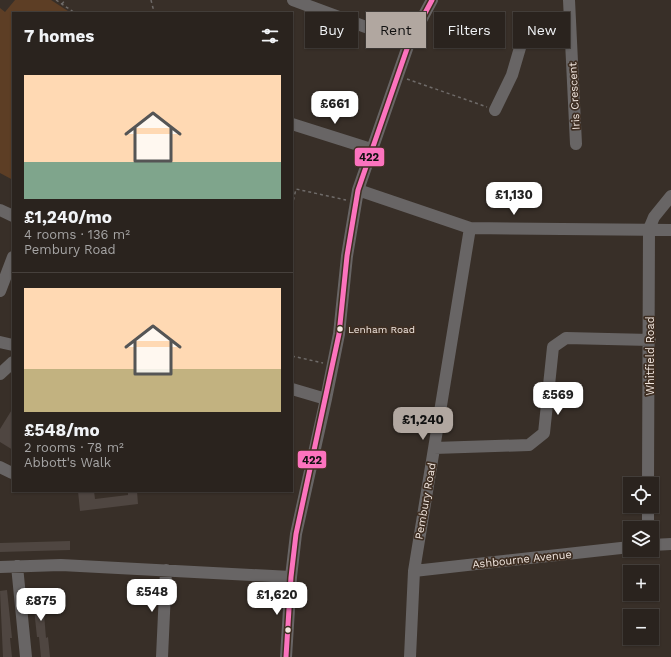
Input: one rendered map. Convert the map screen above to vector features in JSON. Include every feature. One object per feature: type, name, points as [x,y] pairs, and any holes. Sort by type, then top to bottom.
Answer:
[{"type":"street","points":[[293,0],[318,4],[366,25]]},
{"type":"street","points":[[426,12],[432,0]]},
{"type":"street","name":"Iris Crescent","points":[[568,0],[569,12]]},
{"type":"street","name":"Iris Crescent","points":[[570,27],[576,144]]},
{"type":"street","points":[[286,657],[291,577],[296,534],[333,365],[357,196],[371,149],[396,75],[407,48]]},
{"type":"street","points":[[495,110],[512,74],[520,48]]},
{"type":"street","points":[[293,124],[371,149]]},
{"type":"street","points":[[357,196],[470,228],[671,230]]},
{"type":"street","points":[[649,229],[654,217],[671,196]]},
{"type":"street","points":[[0,210],[12,216]]},
{"type":"street","name":"Pembury Road","points":[[410,657],[414,571],[470,228]]},
{"type":"street","name":"Whitfield Road","points":[[648,477],[650,340],[649,229]]},
{"type":"street","points":[[0,291],[2,275],[12,259]]},
{"type":"street","points":[[434,448],[529,445],[544,433],[554,347],[566,338],[650,340]]},
{"type":"street","points":[[0,342],[12,346]]},
{"type":"street","points":[[0,374],[12,363]]},
{"type":"street","points":[[293,389],[326,399]]},
{"type":"street","points":[[0,467],[12,473]]},
{"type":"street","points":[[659,545],[671,544]]},
{"type":"street","name":"Ashbourne Avenue","points":[[414,571],[623,548]]},
{"type":"street","points":[[0,567],[61,565],[291,577]]},
{"type":"street","points":[[17,566],[26,657]]},
{"type":"street","points":[[162,657],[166,570]]},
{"type":"path","points":[[56,0],[74,12]]},
{"type":"path","points":[[62,4],[65,0]]},
{"type":"path","points":[[151,0],[152,12]]},
{"type":"path","points":[[396,75],[495,110]]},
{"type":"path","points":[[293,202],[296,189],[357,196]]},
{"type":"path","points":[[293,356],[333,365]]},
{"type":"shaded area","points":[[15,0],[51,0],[69,12],[12,12],[12,179],[0,173],[0,8],[5,12]]},
{"type":"building","points":[[12,410],[12,449],[0,442],[0,429]]},
{"type":"building","points":[[78,492],[94,492],[95,499],[128,495],[128,492],[137,492],[138,504],[80,511]]},
{"type":"building","points":[[70,541],[70,550],[0,552],[0,543]]},
{"type":"building","points":[[42,589],[46,638],[48,637],[50,657],[41,657],[39,637],[37,637],[32,590]]},
{"type":"building","points":[[7,590],[12,638],[10,638],[12,657],[3,657],[0,591]]},
{"type":"transit line","name":"422","points":[[286,657],[291,577],[296,534],[339,334],[347,256],[358,190],[409,43],[432,0]]},
{"type":"place","name":"Lenham Road","points":[[340,329]]}]
